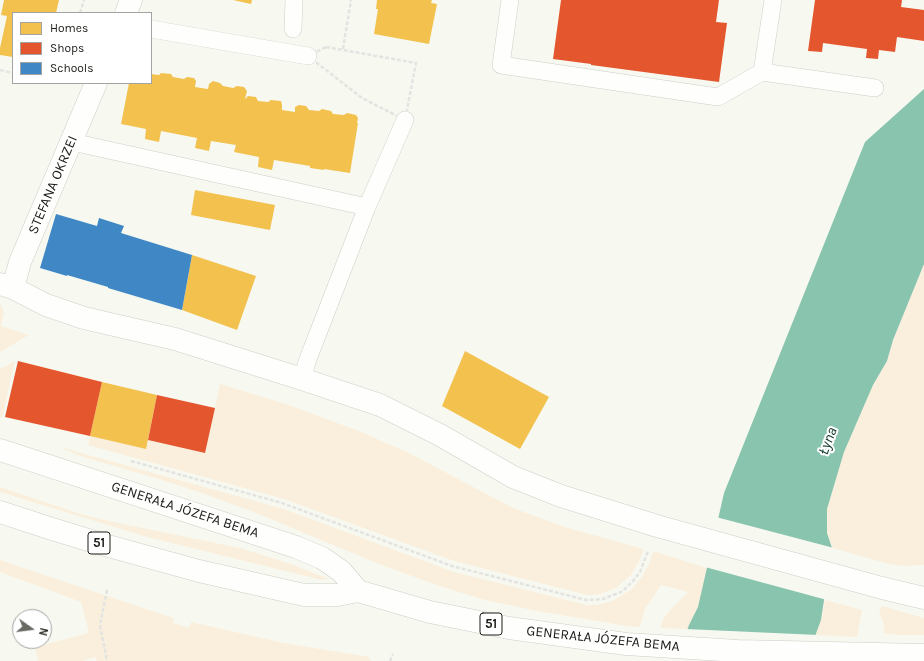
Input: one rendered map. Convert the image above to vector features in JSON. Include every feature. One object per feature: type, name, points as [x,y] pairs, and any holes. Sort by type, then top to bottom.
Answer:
[{"type":"main road","points":[[126,12],[131,0]]},
{"type":"main road","name":"STEFANA OKRZEI","points":[[6,286],[20,262],[96,84]]},
{"type":"main road","points":[[6,286],[46,305],[84,318],[175,339],[380,405],[440,435],[513,477],[561,496],[657,526],[882,588],[924,598]]},
{"type":"main road","name":"GENERAŁA JÓZEFA BEMA","points":[[0,450],[296,547],[322,558],[341,571],[358,591]]},
{"type":"main road","name":"GENERAŁA JÓZEFA BEMA","points":[[0,512],[86,540],[199,571],[304,595],[338,595],[358,591],[430,612],[509,628],[626,644],[738,651],[924,655]]},
{"type":"lane","points":[[293,28],[294,0]]},
{"type":"lane","points":[[510,0],[501,65],[718,97],[762,72],[875,88]]},
{"type":"lane","points":[[762,72],[773,0]]},
{"type":"lane","points":[[152,29],[308,56]]},
{"type":"lane","points":[[302,379],[308,359],[367,207],[405,120]]},
{"type":"lane","points":[[72,142],[367,207]]},
{"type":"path","points":[[80,12],[84,0]]},
{"type":"path","points":[[343,49],[351,0]]},
{"type":"path","points":[[326,47],[343,49],[416,63],[405,120],[362,98],[308,56],[326,47]]},
{"type":"path","points":[[0,70],[12,73]]},
{"type":"path","points":[[124,460],[282,503],[452,566],[586,600],[603,599],[614,596],[623,591],[633,581],[645,562],[657,526]]},
{"type":"path","points":[[107,590],[100,625],[108,661]]},
{"type":"path","points":[[390,661],[393,654]]},
{"type":"shaded area","points":[[924,264],[924,565],[904,566],[889,564],[832,548],[827,533],[827,509],[844,452],[873,385],[887,361],[893,340]]},
{"type":"shaded area","points":[[0,303],[4,312],[1,326],[29,335],[0,352]]},
{"type":"shaded area","points":[[15,361],[2,418],[0,417],[0,369]]},
{"type":"shaded area","points":[[220,384],[286,404],[359,431],[407,452],[513,508],[568,528],[644,549],[640,559],[631,575],[616,588],[597,595],[587,595],[454,561],[284,499],[88,445],[90,436],[146,449],[148,440],[205,453]]},
{"type":"shaded area","points":[[56,446],[284,509],[454,572],[587,605],[597,605],[612,601],[632,589],[641,578],[649,564],[653,551],[707,568],[698,607],[688,629],[660,628],[664,618],[671,609],[688,592],[661,585],[645,609],[640,627],[537,611],[485,600],[446,588],[386,567],[261,515],[205,494],[80,456]]},
{"type":"shaded area","points":[[0,487],[84,515],[240,548],[291,564],[329,579],[322,580],[147,537],[0,492]]},
{"type":"shaded area","points":[[0,560],[174,618],[173,623],[189,628],[191,622],[284,643],[369,657],[371,661],[97,661],[95,657],[83,661],[38,661],[35,649],[52,649],[52,643],[89,633],[81,602],[0,572]]},
{"type":"shaded area","points":[[825,600],[862,610],[857,637],[816,635]]},
{"type":"shaded area","points":[[882,606],[924,618],[924,635],[897,635],[884,633],[884,624],[879,613]]},
{"type":"water","name":"Łyna","points":[[924,89],[924,264],[893,340],[887,361],[873,385],[844,452],[827,509],[827,533],[832,548],[821,620],[806,661],[676,661],[689,625],[698,607],[724,493],[865,142]]},
{"type":"pier","points":[[716,517],[834,548],[827,600],[705,567]]},
{"type":"pier","points":[[686,629],[818,635],[808,661],[674,661]]},
{"type":"building: Homes","points":[[4,0],[59,0],[56,12],[12,12],[12,57],[0,55],[0,48],[7,16],[1,15]]},
{"type":"building: Homes","points":[[233,0],[252,0],[251,4]]},
{"type":"building: Homes","points":[[377,0],[432,0],[431,3],[437,4],[429,44],[374,34],[378,9],[376,9]]},
{"type":"building: Homes","points":[[161,73],[171,74],[173,77],[184,79],[187,77],[194,78],[196,81],[195,87],[208,89],[209,84],[213,81],[220,83],[223,86],[233,88],[237,86],[244,87],[247,91],[245,99],[248,96],[256,97],[258,101],[281,101],[282,110],[295,112],[295,107],[299,105],[306,106],[309,110],[319,111],[322,109],[331,111],[333,114],[344,115],[347,113],[356,115],[358,118],[358,123],[350,173],[310,168],[310,166],[274,160],[272,170],[258,167],[259,157],[234,152],[236,145],[211,141],[209,151],[195,148],[197,138],[161,131],[159,142],[145,139],[146,129],[121,124],[129,84],[152,84],[152,74],[159,75]]},
{"type":"building: Homes","points":[[195,190],[275,205],[270,230],[191,215]]},
{"type":"building: Homes","points":[[192,255],[256,276],[237,330],[182,310]]},
{"type":"building: Homes","points":[[465,351],[549,397],[520,449],[442,406]]},
{"type":"building: Homes","points":[[102,382],[157,395],[146,449],[90,436]]},
{"type":"building: Shops","points":[[561,0],[719,0],[716,22],[727,23],[719,82],[553,59]]},
{"type":"building: Shops","points":[[815,0],[902,0],[901,7],[924,10],[924,41],[897,37],[895,52],[879,50],[878,59],[866,58],[867,49],[823,43],[822,52],[808,51]]},
{"type":"building: Shops","points":[[18,361],[102,382],[90,436],[5,417]]},
{"type":"building: Shops","points":[[157,395],[215,408],[205,453],[148,440]]},
{"type":"building: Schools","points":[[56,214],[97,226],[99,218],[124,226],[121,233],[192,255],[182,310],[40,268]]}]
